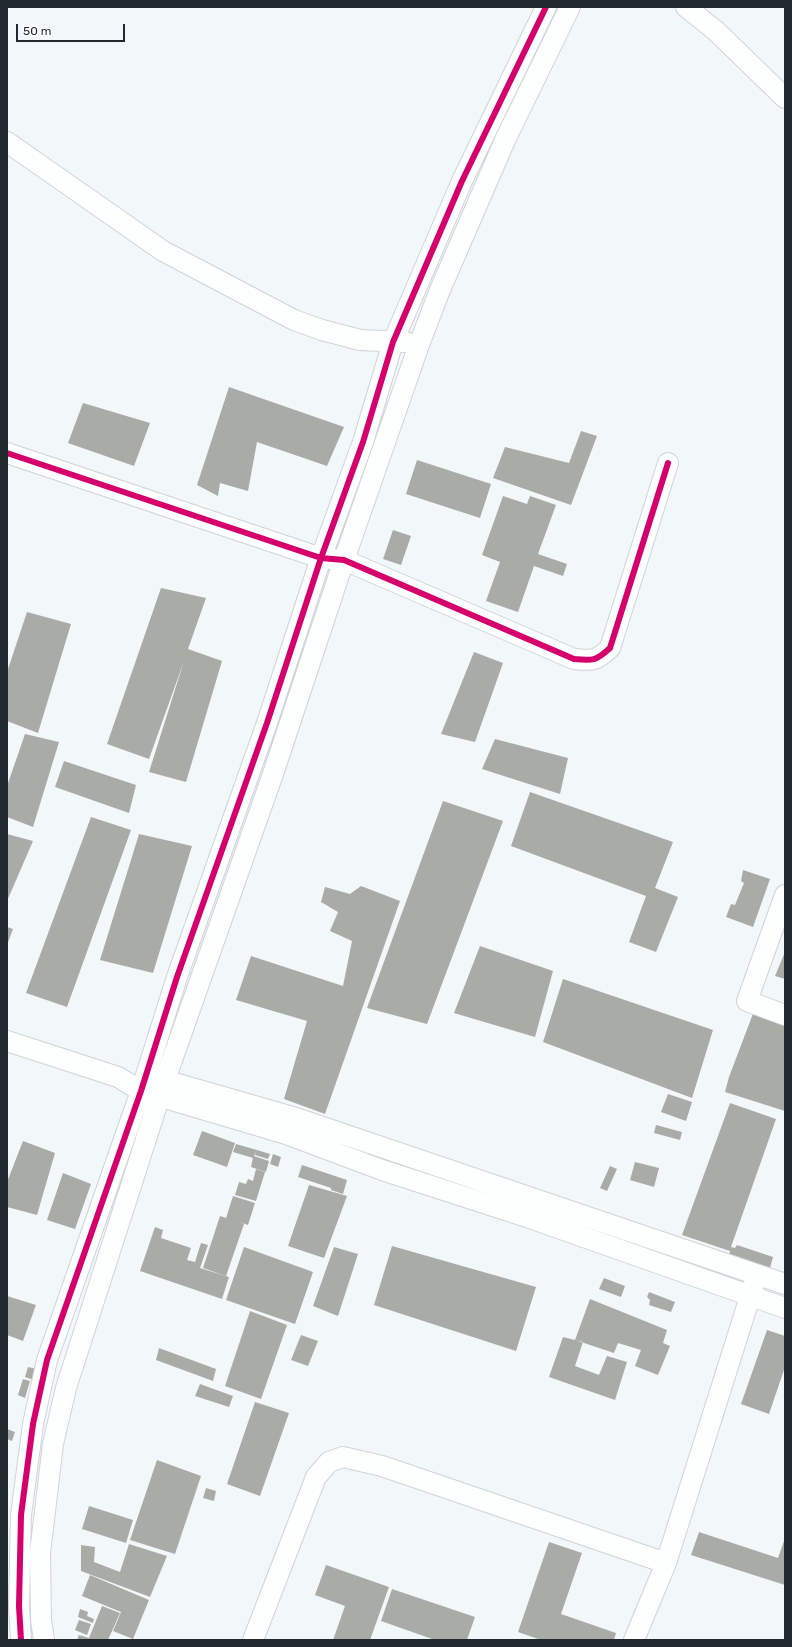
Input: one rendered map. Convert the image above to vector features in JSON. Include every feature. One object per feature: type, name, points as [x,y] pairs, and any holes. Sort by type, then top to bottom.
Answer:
[{"type":"street","points":[[21,1640],[19,1606],[21,1516],[33,1424],[47,1360],[144,1083],[177,977],[267,723],[321,558],[363,442],[394,342],[462,181],[546,7]]},
{"type":"street","points":[[44,1640],[41,1620],[40,1553],[53,1444],[66,1388],[163,1089],[273,774],[344,560],[420,342],[440,290],[506,138],[570,7]]},
{"type":"street","points":[[686,7],[716,31],[785,98]]},
{"type":"street","points":[[7,142],[169,255],[294,320],[322,330],[360,340],[420,342]]},
{"type":"street","points":[[7,453],[321,558],[344,560],[574,659],[599,658],[610,648],[668,462]]},
{"type":"street","points":[[785,895],[747,1001],[785,1015]]},
{"type":"street","points":[[7,1041],[118,1077],[144,1083],[289,1126],[390,1151],[750,1296],[785,1308]]},
{"type":"street","points":[[289,1126],[382,1170],[529,1208],[756,1274],[785,1284]]},
{"type":"street","points":[[382,1170],[390,1151]]},
{"type":"street","points":[[634,1640],[666,1563],[756,1274]]},
{"type":"street","points":[[253,1640],[316,1477],[329,1462],[343,1457],[382,1466],[666,1563]]},
{"type":"building","points":[[229,387],[344,427],[327,466],[257,442],[248,491],[220,483],[218,496],[197,485]]},
{"type":"building","points":[[83,403],[150,423],[134,466],[68,443]]},
{"type":"building","points":[[581,431],[597,436],[571,505],[493,478],[505,447],[569,463]]},
{"type":"building","points":[[417,460],[491,484],[480,518],[406,494]]},
{"type":"building","points":[[503,496],[527,504],[530,496],[556,505],[538,554],[567,564],[563,576],[534,566],[518,612],[486,601],[500,562],[482,555]]},
{"type":"building","points":[[393,530],[411,536],[401,565],[383,559]]},
{"type":"building","points":[[161,588],[206,598],[188,649],[222,661],[186,782],[149,772],[184,661],[149,759],[107,744]]},
{"type":"building","points":[[27,612],[71,624],[38,733],[7,721],[7,672]]},
{"type":"building","points":[[474,652],[503,663],[475,742],[441,734]]},
{"type":"building","points":[[25,734],[59,742],[33,827],[7,817],[7,786]]},
{"type":"building","points":[[495,739],[568,758],[560,794],[482,769]]},
{"type":"building","points":[[64,761],[136,785],[129,813],[55,787]]},
{"type":"building","points":[[530,792],[673,842],[655,888],[678,897],[656,952],[629,942],[646,896],[511,846]]},
{"type":"building","points":[[443,801],[503,821],[427,1024],[367,1008]]},
{"type":"building","points":[[91,817],[131,830],[67,1007],[26,993]]},
{"type":"building","points":[[7,834],[33,841],[7,901]]},
{"type":"building","points":[[139,834],[192,846],[153,973],[100,960]]},
{"type":"building","points":[[743,870],[770,879],[753,927],[726,917],[731,904],[735,905],[744,883],[741,881]]},
{"type":"building","points":[[361,886],[400,901],[325,1114],[284,1099],[307,1021],[236,1000],[251,956],[343,986],[352,941],[330,931],[338,912],[321,902],[325,887],[350,894]]},
{"type":"building","points":[[7,927],[13,929],[7,945]]},
{"type":"building","points":[[480,946],[553,971],[535,1037],[454,1013]]},
{"type":"building","points":[[785,952],[785,979],[775,976]]},
{"type":"building","points":[[563,979],[713,1030],[692,1098],[543,1042]]},
{"type":"building","points":[[754,1011],[785,1021],[785,1111],[725,1092],[729,1077]]},
{"type":"building","points":[[668,1094],[692,1102],[686,1121],[661,1112]]},
{"type":"building","points":[[730,1103],[776,1119],[731,1247],[735,1248],[737,1245],[773,1257],[770,1268],[729,1255],[730,1251],[682,1235]]},
{"type":"building","points":[[656,1125],[682,1132],[680,1140],[654,1133]]},
{"type":"building","points":[[202,1131],[235,1143],[227,1167],[193,1155]]},
{"type":"building","points":[[23,1141],[55,1153],[37,1215],[7,1207],[7,1182]]},
{"type":"building","points":[[236,1144],[257,1150],[254,1156],[269,1161],[266,1172],[251,1167],[253,1158],[233,1152]]},
{"type":"building","points":[[257,1150],[270,1154],[268,1159],[255,1155]]},
{"type":"building","points":[[273,1154],[281,1157],[278,1167],[270,1164]]},
{"type":"building","points":[[635,1162],[659,1168],[654,1187],[630,1180]]},
{"type":"building","points":[[302,1165],[347,1180],[343,1194],[331,1190],[331,1188],[298,1177]]},
{"type":"building","points":[[610,1166],[617,1169],[607,1191],[600,1188]]},
{"type":"building","points":[[256,1169],[265,1172],[256,1201],[235,1195],[239,1182],[246,1184],[248,1179],[253,1181]]},
{"type":"building","points":[[63,1173],[91,1184],[75,1229],[47,1220]]},
{"type":"building","points":[[309,1185],[347,1196],[324,1258],[288,1246]]},
{"type":"building","points":[[233,1196],[255,1203],[248,1225],[239,1222],[244,1224],[226,1276],[203,1268],[220,1216],[226,1218]]},
{"type":"building","points":[[155,1227],[163,1230],[161,1238],[191,1248],[187,1260],[195,1262],[201,1243],[208,1245],[200,1268],[229,1277],[222,1299],[140,1271]]},
{"type":"building","points":[[392,1246],[536,1287],[516,1351],[374,1305]]},
{"type":"building","points":[[244,1247],[313,1272],[295,1324],[226,1300]]},
{"type":"building","points":[[334,1247],[358,1254],[338,1316],[313,1306]]},
{"type":"building","points":[[604,1278],[625,1286],[621,1297],[599,1289]]},
{"type":"building","points":[[649,1292],[675,1302],[671,1312],[649,1305],[650,1300],[647,1297]]},
{"type":"building","points":[[7,1296],[36,1305],[23,1341],[7,1335]]},
{"type":"building","points":[[590,1299],[667,1330],[663,1343],[670,1346],[658,1375],[635,1366],[641,1350],[618,1343],[614,1353],[575,1340]]},
{"type":"building","points":[[250,1311],[287,1325],[261,1399],[225,1386]]},
{"type":"building","points":[[767,1330],[785,1336],[785,1367],[769,1414],[741,1404]]},
{"type":"building","points":[[301,1335],[318,1341],[308,1366],[291,1360]]},
{"type":"building","points":[[563,1337],[583,1342],[575,1366],[599,1375],[607,1356],[627,1362],[615,1400],[549,1377]]},
{"type":"building","points":[[159,1348],[216,1369],[213,1381],[156,1360]]},
{"type":"building","points":[[28,1367],[37,1369],[34,1380],[25,1377]]},
{"type":"building","points":[[23,1379],[30,1381],[25,1398],[18,1395]]},
{"type":"building","points":[[200,1384],[233,1396],[229,1407],[195,1396]]},
{"type":"building","points":[[255,1402],[289,1413],[260,1496],[227,1484]]},
{"type":"building","points":[[7,1429],[15,1432],[12,1441],[7,1439]]},
{"type":"building","points":[[157,1460],[201,1476],[175,1554],[130,1540]]},
{"type":"building","points":[[206,1488],[216,1491],[214,1501],[203,1498]]},
{"type":"building","points":[[89,1506],[133,1520],[126,1543],[82,1529]]},
{"type":"building","points":[[699,1532],[778,1558],[785,1538],[785,1585],[691,1555]]},
{"type":"building","points":[[549,1542],[582,1553],[561,1614],[616,1633],[614,1640],[541,1640],[518,1632]]},
{"type":"building","points":[[129,1544],[167,1556],[150,1597],[81,1571],[81,1545],[95,1547],[94,1562],[120,1572]]},
{"type":"building","points":[[326,1565],[389,1587],[370,1640],[333,1640],[345,1606],[315,1595]]},
{"type":"building","points":[[90,1575],[149,1600],[133,1639],[113,1631],[121,1612],[82,1596]]},
{"type":"building","points":[[392,1589],[475,1617],[467,1640],[435,1640],[381,1621]]},
{"type":"building","points":[[102,1606],[120,1613],[108,1640],[77,1640],[79,1635],[89,1638]]},
{"type":"building","points":[[80,1609],[88,1612],[87,1616],[94,1619],[93,1623],[78,1617]]},
{"type":"building","points":[[79,1620],[91,1624],[87,1635],[75,1630]]},
{"type":"cycle path","points":[[21,1640],[19,1606],[21,1515],[33,1424],[47,1360],[141,1091],[177,977],[267,723],[321,558],[363,442],[393,342],[462,181],[546,7]]},
{"type":"cycle path","points":[[7,453],[321,558],[344,560],[574,659],[586,660],[597,658],[610,648],[668,463]]}]
